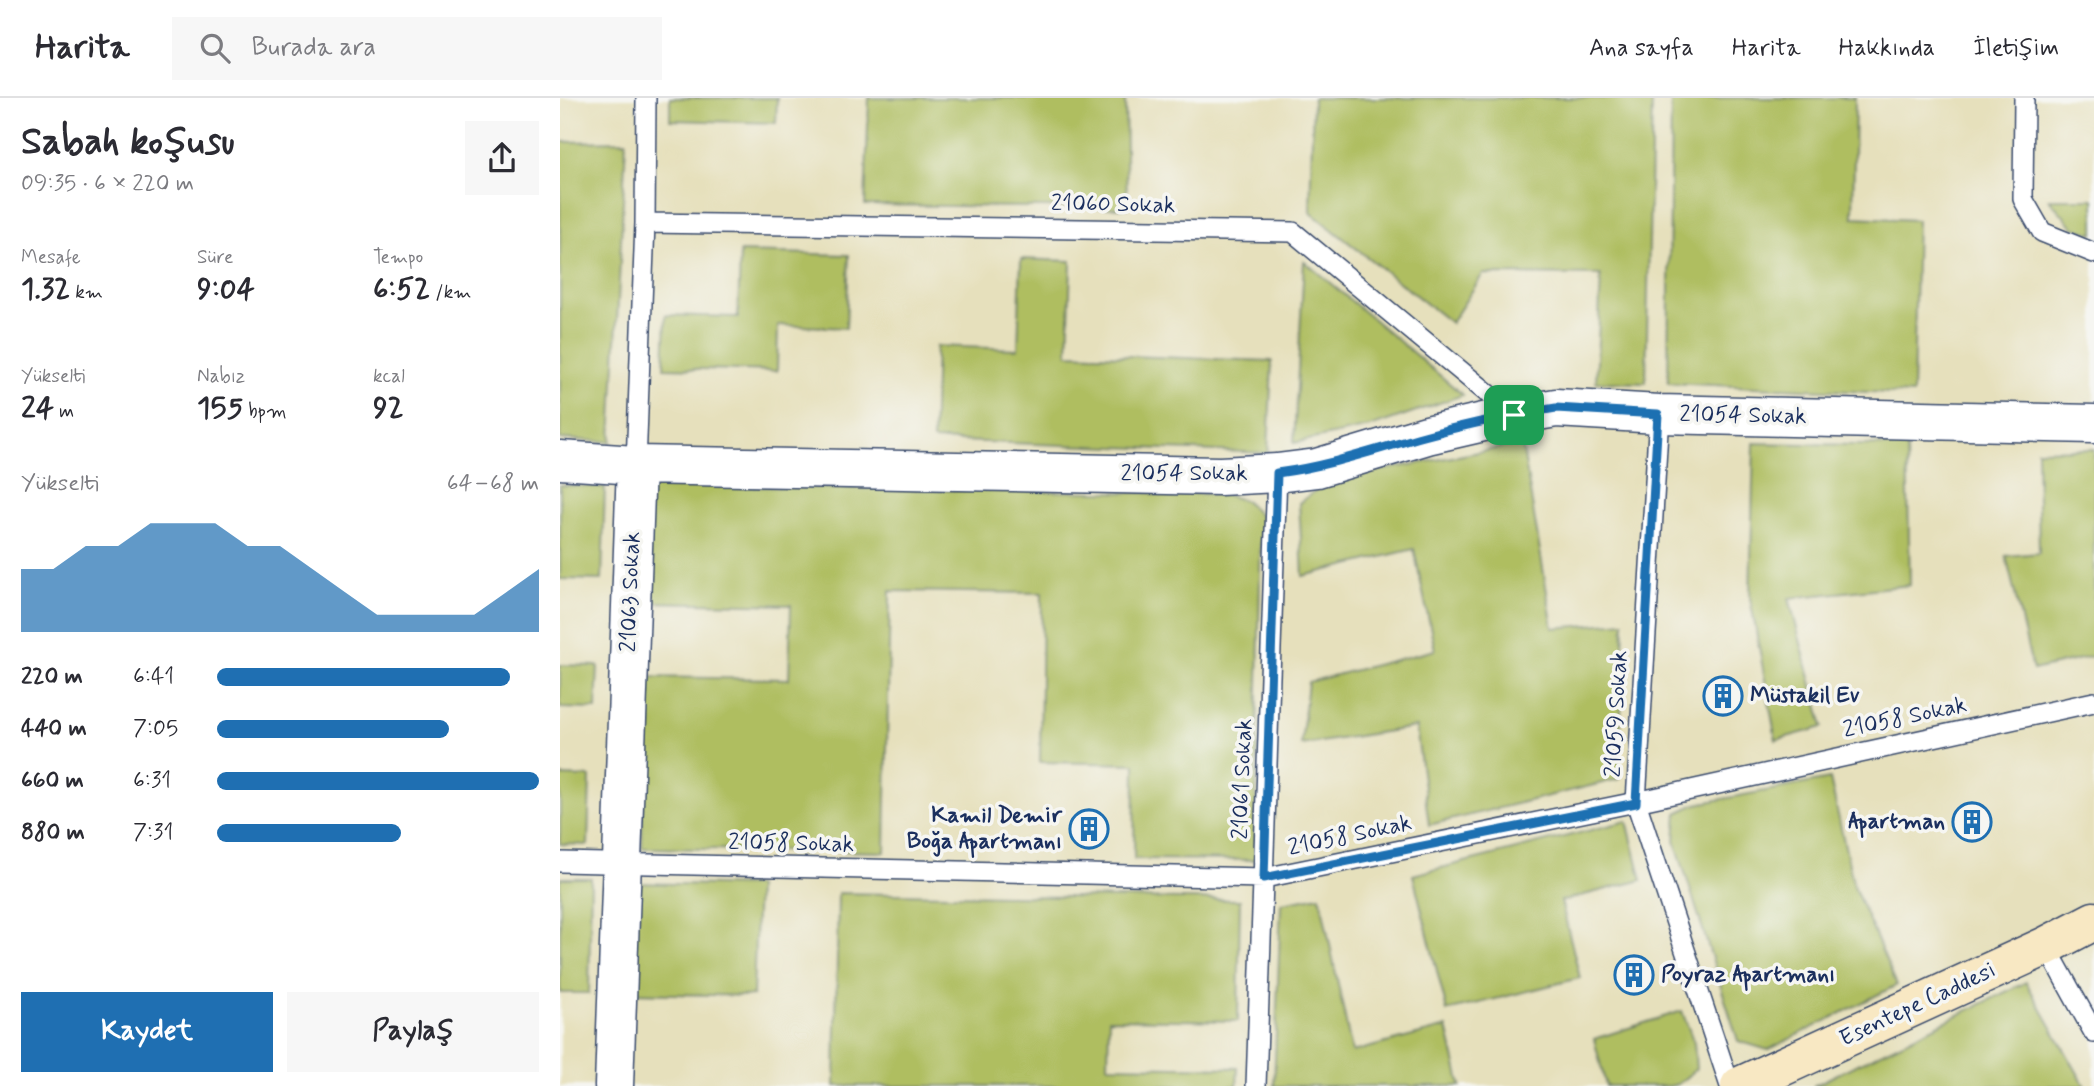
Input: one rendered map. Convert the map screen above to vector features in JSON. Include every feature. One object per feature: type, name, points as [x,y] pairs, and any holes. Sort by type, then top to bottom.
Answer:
[{"type":"main road","name":"Esentepe Caddesi","points":[[1740,1086],[2046,946],[2094,921]]},
{"type":"street","name":"21054 Sokak","points":[[560,460],[636,465],[1220,476],[1317,468],[1427,435],[1556,408],[1658,414],[2094,424]]},
{"type":"street","name":"21063 Sokak","points":[[614,1086],[636,465]]},
{"type":"lane","name":"21063 Sokak","points":[[636,465],[645,223],[646,98]]},
{"type":"lane","points":[[2024,98],[2023,199],[2042,232],[2094,253]]},
{"type":"lane","name":"21060 Sokak","points":[[645,223],[1293,232],[1514,415]]},
{"type":"lane","name":"21059 Sokak","points":[[1658,414],[1636,803],[1730,1086]]},
{"type":"lane","name":"21061 Sokak","points":[[1256,1086],[1277,473]]},
{"type":"lane","name":"21058 Sokak","points":[[560,862],[1264,878],[1636,803],[2094,702]]},
{"type":"lane","points":[[2046,946],[2094,1033]]},
{"type":"green space","points":[[670,98],[777,98],[776,123],[670,120]]},
{"type":"green space","points":[[869,98],[1125,98],[1127,208],[865,205]]},
{"type":"green space","points":[[1313,98],[1652,98],[1646,383],[1596,382],[1601,275],[1483,274],[1451,323],[1310,212]]},
{"type":"green space","points":[[1671,98],[1855,98],[1853,217],[1917,220],[1913,394],[1668,383]]},
{"type":"green space","points":[[626,141],[611,442],[560,439],[560,142]]},
{"type":"green space","points":[[2049,199],[2094,199],[2094,234],[2074,228]]},
{"type":"green space","points":[[740,252],[849,255],[846,328],[778,325],[777,371],[664,368],[666,315],[738,317]]},
{"type":"green space","points":[[1021,259],[1071,261],[1068,354],[1272,361],[1268,453],[933,440],[936,346],[1018,349]]},
{"type":"green space","points":[[1304,261],[1463,395],[1370,427],[1294,443]]},
{"type":"green space","points":[[1754,443],[1907,446],[1910,585],[1789,598],[1823,727],[1776,740],[1750,598]]},
{"type":"green space","points":[[1522,444],[1553,628],[1624,622],[1619,779],[1429,825],[1416,727],[1301,745],[1308,682],[1435,650],[1414,549],[1303,576],[1299,503],[1329,480]]},
{"type":"green space","points":[[2094,449],[2094,656],[2033,670],[2006,556],[2039,553],[2037,450]]},
{"type":"green space","points":[[560,485],[605,487],[602,580],[560,579]]},
{"type":"green space","points":[[647,485],[1223,494],[1246,501],[1261,517],[1255,860],[1134,859],[1135,764],[1040,762],[1042,593],[890,591],[885,852],[642,848],[644,677],[789,679],[791,605],[645,602]]},
{"type":"green space","points":[[560,665],[598,666],[596,709],[560,708]]},
{"type":"green space","points":[[560,776],[590,777],[588,845],[560,844]]},
{"type":"green space","points":[[1830,779],[1854,887],[1897,985],[1768,1050],[1738,1041],[1675,841],[1677,813],[1696,804]]},
{"type":"green space","points":[[1627,821],[1642,880],[1561,901],[1580,978],[1447,1011],[1413,875]]},
{"type":"green space","points":[[560,878],[591,878],[589,993],[560,993]]},
{"type":"green space","points":[[635,883],[757,886],[753,996],[632,993]]},
{"type":"green space","points":[[838,893],[1240,900],[1238,1021],[1109,1019],[1108,1066],[1238,1068],[1237,1086],[835,1086]]},
{"type":"green space","points":[[1320,896],[1352,1052],[1447,1027],[1461,1086],[1274,1086],[1281,903]]},
{"type":"green space","points":[[2026,982],[2085,1086],[1813,1086]]},
{"type":"green space","points":[[1682,1011],[1694,1043],[1696,1069],[1678,1084],[1670,1086],[1606,1086],[1594,1039]]},
{"type":"place","name":"Müstakil Ev","points":[[1723,696]]},
{"type":"place","name":"Apartman","points":[[1972,822]]},
{"type":"place","name":"Kamil Demir Boğa Apartmanı","points":[[1089,829]]},
{"type":"place","name":"Poyraz Apartmanı","points":[[1634,975]]},
{"type":"route","points":[[1556,408],[1658,414],[1636,803],[1264,878],[1277,473],[1317,468],[1427,435],[1514,415],[1556,408]]}]
